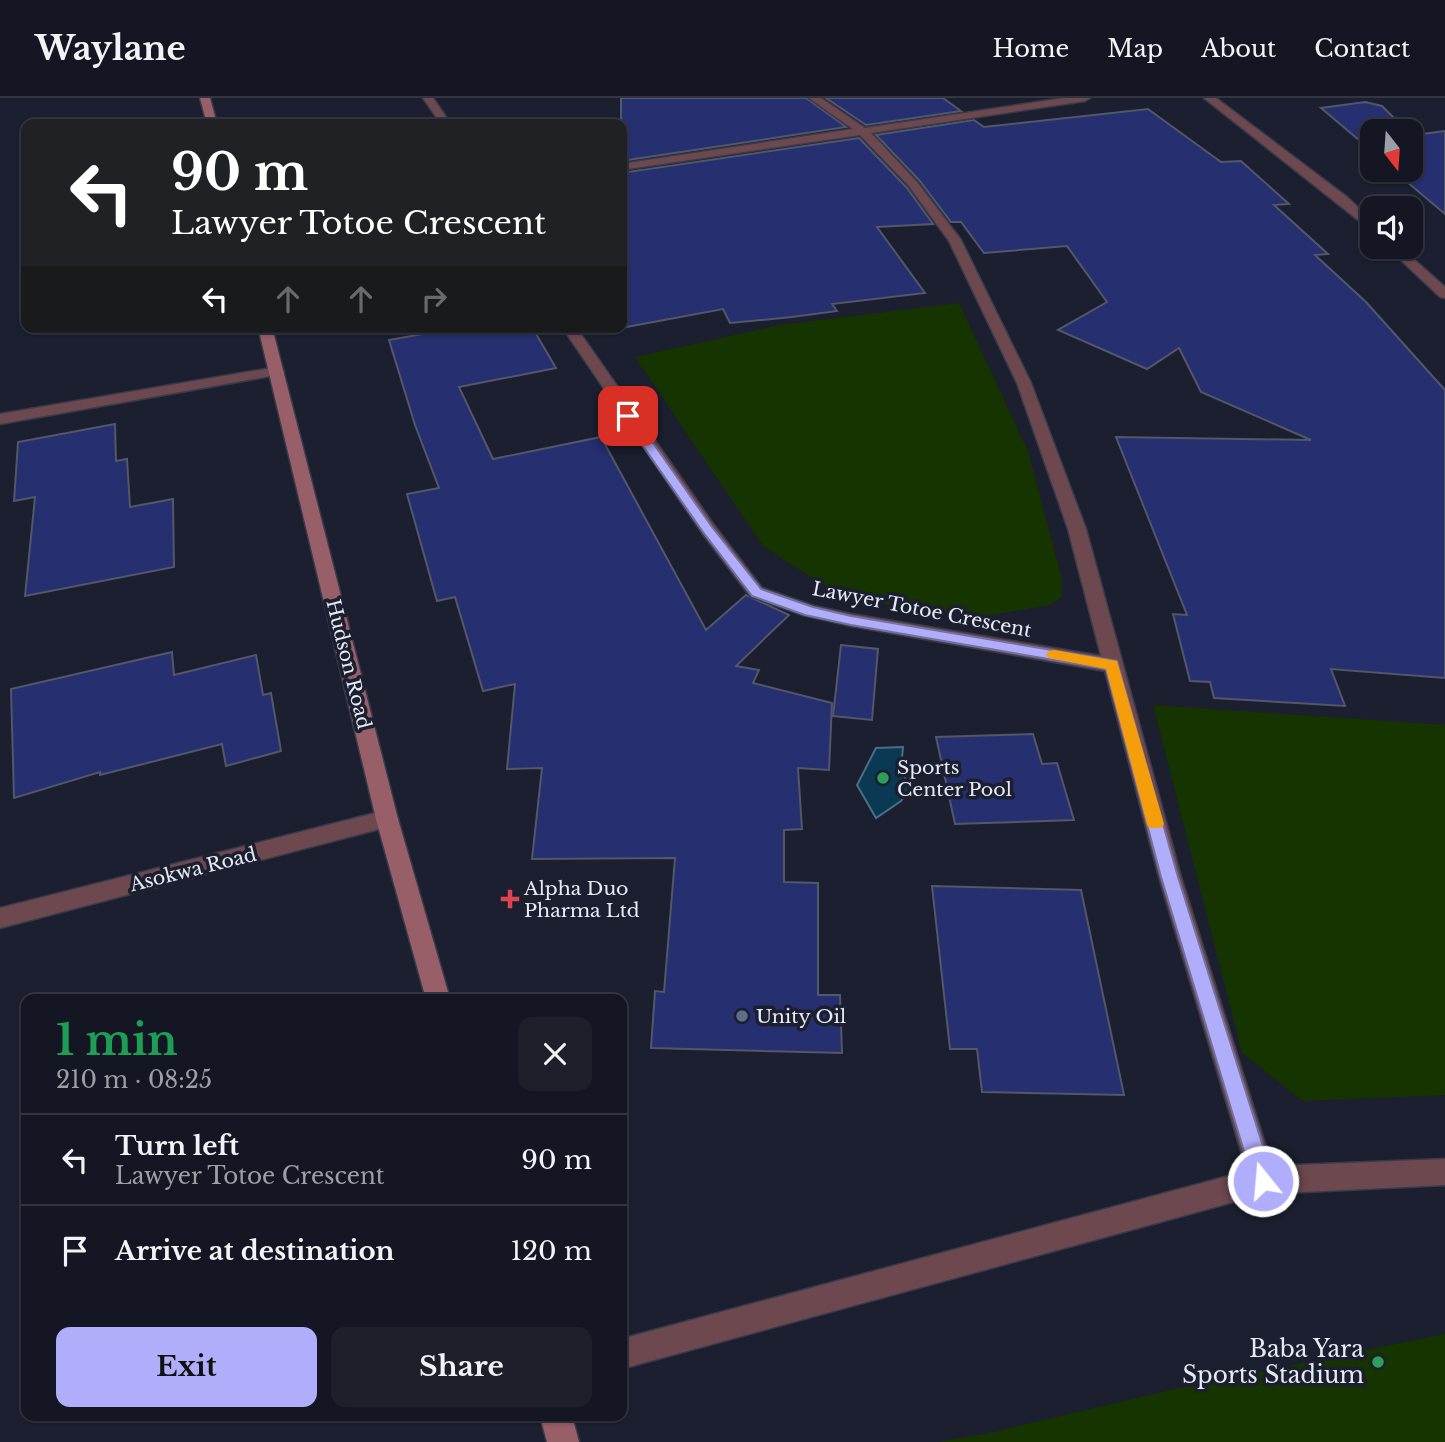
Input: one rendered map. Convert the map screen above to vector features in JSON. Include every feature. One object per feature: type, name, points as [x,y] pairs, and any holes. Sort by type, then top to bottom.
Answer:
[{"type":"street","points":[[205,98],[211,119]]},
{"type":"street","points":[[428,98],[443,119]]},
{"type":"street","points":[[814,98],[864,132],[913,184],[955,240],[1024,383],[1076,529],[1170,877],[1263,1181]]},
{"type":"street","points":[[627,166],[1085,98]]},
{"type":"street","points":[[1209,98],[1360,216]]},
{"type":"street","points":[[1406,259],[1445,294]]},
{"type":"street","name":"Hudson Road","points":[[267,333],[387,820],[437,994]]},
{"type":"street","name":"Lawyer Totoe Crescent","points":[[573,333],[708,529],[757,592],[810,611],[851,620],[1112,665]]},
{"type":"street","points":[[0,419],[277,371]]},
{"type":"street","name":"Asokwa Road","points":[[0,918],[387,820]]},
{"type":"street","points":[[627,1352],[1263,1181],[1445,1172]]},
{"type":"street","points":[[557,1421],[563,1442]]},
{"type":"green space","points":[[959,303],[1028,451],[1061,575],[1062,597],[1050,605],[992,615],[903,608],[832,591],[763,546],[635,357],[780,325]]},
{"type":"green space","points":[[1153,705],[1445,725],[1445,1095],[1302,1101],[1242,1053]]},
{"type":"green space","name":"Baba Yara Sports Stadium","points":[[1445,1334],[1445,1442],[938,1442],[989,1433],[1175,1389]]},
{"type":"water","name":"Sports Center Pool","points":[[903,747],[901,770],[911,788],[901,801],[876,818],[857,785],[876,748]]},
{"type":"building","points":[[621,98],[806,98],[846,127],[627,160],[627,119],[621,119]]},
{"type":"building","points":[[826,98],[943,98],[961,111],[866,125]]},
{"type":"building","points":[[1365,102],[1382,106],[1395,119],[1360,119],[1360,141],[1321,108]]},
{"type":"building","points":[[1148,109],[1221,162],[1241,161],[1289,204],[1274,205],[1328,254],[1315,255],[1366,302],[1445,390],[1445,678],[1331,669],[1345,706],[1214,698],[1210,682],[1190,681],[1173,614],[1187,615],[1116,437],[1311,440],[1201,392],[1179,348],[1147,369],[1058,330],[1107,302],[1067,246],[984,253],[961,222],[951,222],[919,180],[876,135],[974,120],[984,127]]},
{"type":"building","points":[[1445,131],[1445,214],[1407,182],[1423,182],[1423,134]]},
{"type":"building","points":[[859,138],[907,188],[933,224],[877,227],[925,293],[832,304],[837,311],[792,317],[730,323],[723,309],[627,327],[627,172]]},
{"type":"building","points":[[428,333],[536,333],[556,368],[459,387],[493,459],[601,437],[706,630],[746,595],[789,615],[736,666],[759,670],[753,683],[832,703],[829,770],[798,768],[802,829],[784,830],[784,882],[818,883],[818,995],[840,995],[842,1053],[651,1048],[655,991],[664,992],[675,858],[532,859],[542,768],[507,769],[515,684],[483,691],[455,597],[437,601],[407,494],[439,488],[415,425],[389,340]]},
{"type":"building","points":[[115,424],[116,461],[127,459],[130,507],[173,499],[174,567],[25,596],[35,497],[14,501],[18,442]]},
{"type":"building","points":[[841,645],[878,649],[872,720],[833,716]]},
{"type":"building","points":[[172,652],[174,675],[256,655],[263,695],[271,693],[281,751],[226,766],[222,744],[100,775],[100,772],[14,798],[11,689]]},
{"type":"building","points":[[1033,734],[1042,764],[1057,763],[1074,820],[955,824],[936,737]]},
{"type":"building","points":[[932,886],[1081,890],[1124,1095],[982,1092],[977,1049],[950,1049]]},
{"type":"slow traffic","points":[[1054,655],[1112,665],[1155,824]]},
{"type":"place","name":"Sports Center Pool","points":[[883,778]]},
{"type":"place","name":"Alpha Duo Pharma Ltd","points":[[510,899]]},
{"type":"place","name":"Unity Oil","points":[[742,1016]]},
{"type":"place","name":"Baba Yara Sports Stadium","points":[[1378,1362]]},
{"type":"route","points":[[628,416],[708,529],[757,592],[810,611],[851,620],[1112,665],[1170,877],[1263,1181]]}]
